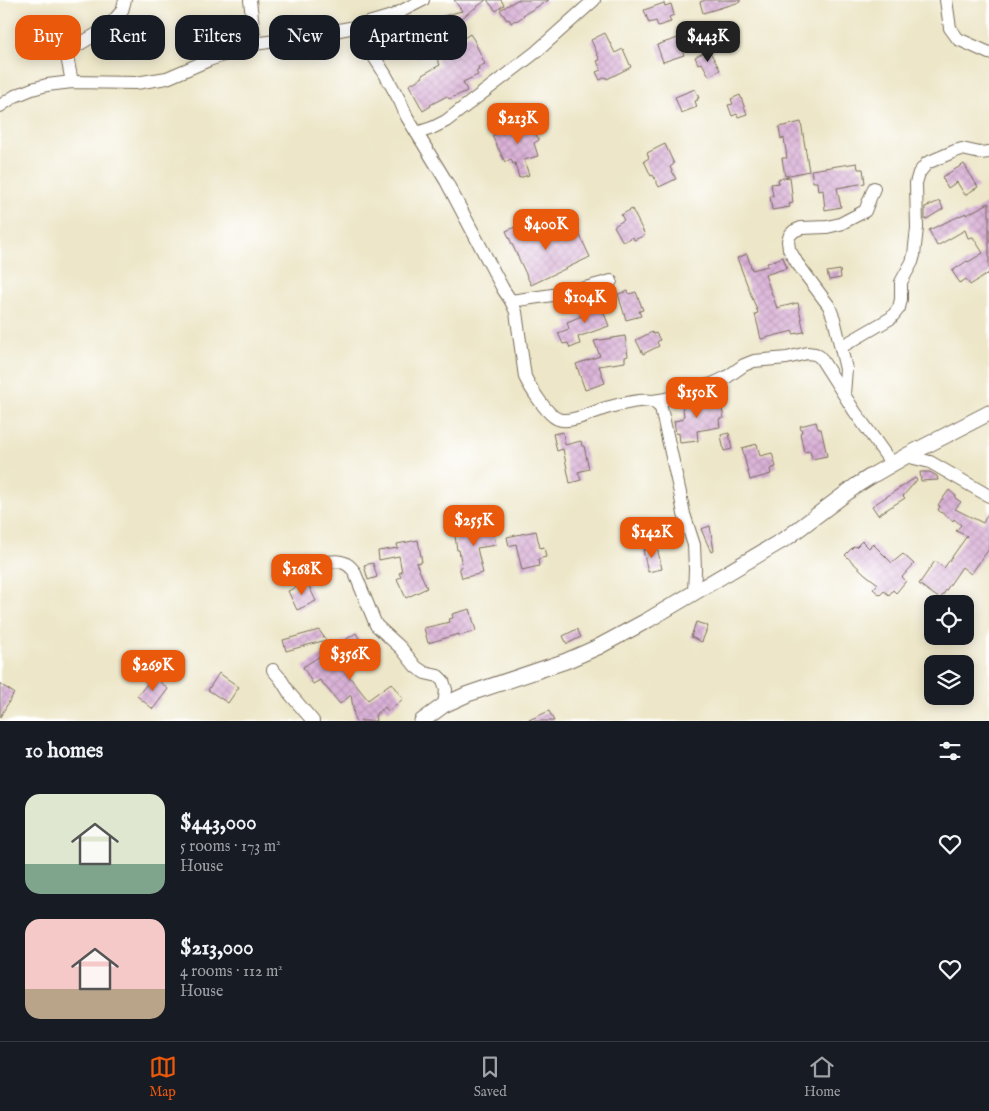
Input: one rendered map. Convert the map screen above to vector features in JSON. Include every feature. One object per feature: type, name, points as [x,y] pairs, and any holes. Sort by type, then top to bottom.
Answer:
[{"type":"street","points":[[72,82],[66,52],[107,28],[122,11],[126,0]]},
{"type":"street","points":[[250,0],[252,15]]},
{"type":"street","points":[[394,15],[423,0]]},
{"type":"street","points":[[417,132],[432,128],[446,121],[536,52],[594,0]]},
{"type":"street","points":[[946,1],[950,28],[958,39],[989,53]]},
{"type":"street","points":[[259,43],[350,28]]},
{"type":"street","points":[[0,106],[15,96],[32,89],[72,82],[136,83],[167,78],[208,60]]},
{"type":"street","points":[[376,60],[400,100],[407,117],[446,181],[511,301],[516,312],[525,377],[529,387],[551,416],[565,421],[614,406],[666,399],[712,384],[754,361],[787,358],[807,353],[815,354],[820,357],[855,412],[892,464]]},
{"type":"street","points":[[841,347],[891,318],[899,308],[901,282],[914,255],[917,228],[916,183],[919,173],[927,163],[955,151],[962,149],[980,153],[989,152]]},
{"type":"street","points":[[844,394],[847,372],[834,319],[829,306],[797,263],[789,249],[788,241],[794,231],[801,228],[827,227],[840,224],[865,211],[874,188]]},
{"type":"street","points":[[511,301],[566,293],[612,281]]},
{"type":"street","points":[[654,401],[660,408],[684,514],[694,545],[694,593]]},
{"type":"street","points":[[422,721],[444,705],[491,685],[566,660],[598,647],[788,537],[857,485],[892,464],[989,413]]},
{"type":"street","points":[[906,456],[930,462],[989,496]]},
{"type":"street","points":[[280,577],[326,562],[339,561],[348,564],[354,571],[376,625],[401,648],[416,667],[425,673],[438,676],[443,682],[446,690],[444,705]]},
{"type":"street","points":[[273,670],[313,721]]},
{"type":"building","points":[[454,0],[486,0],[466,15],[447,15],[462,11]]},
{"type":"building","points":[[487,0],[501,0],[504,5],[496,11]]},
{"type":"building","points":[[517,0],[549,0],[511,23],[500,10]]},
{"type":"building","points":[[705,0],[740,0],[740,2],[703,13],[700,2]]},
{"type":"building","points":[[664,3],[665,6],[671,4],[674,15],[669,17],[671,22],[658,26],[656,21],[649,23],[644,10]]},
{"type":"building","points":[[605,33],[615,53],[623,49],[631,67],[607,79],[606,77],[600,80],[596,72],[601,70],[597,61],[600,60],[591,40]]},
{"type":"building","points":[[470,34],[485,64],[478,67],[479,70],[476,71],[478,75],[463,82],[467,91],[449,99],[447,96],[423,111],[409,85],[440,65],[438,60],[467,60],[467,36]]},
{"type":"building","points":[[678,38],[684,55],[663,62],[657,45]]},
{"type":"building","points":[[709,50],[720,70],[709,76],[702,63],[698,64],[695,57]]},
{"type":"building","points":[[695,89],[699,98],[695,101],[697,107],[681,113],[675,97]]},
{"type":"building","points":[[740,95],[747,114],[738,117],[737,114],[732,116],[728,105],[733,104],[731,99]]},
{"type":"building","points":[[527,117],[539,140],[534,143],[538,156],[524,160],[529,175],[519,178],[515,163],[513,164],[511,159],[505,162],[492,136]]},
{"type":"building","points":[[801,122],[809,171],[785,176],[782,158],[787,158],[784,138],[781,139],[779,127]]},
{"type":"building","points":[[665,144],[674,164],[670,167],[676,179],[659,187],[644,161],[649,158],[647,153]]},
{"type":"building","points":[[857,163],[858,169],[863,169],[865,183],[837,188],[841,207],[825,210],[823,190],[818,191],[817,182],[813,182],[811,170]]},
{"type":"building","points":[[964,164],[978,187],[965,195],[957,182],[948,188],[942,177]]},
{"type":"building","points":[[790,177],[793,203],[789,204],[790,207],[772,210],[770,196],[773,196],[771,184],[779,183],[778,179]]},
{"type":"building","points":[[940,201],[943,209],[925,220],[925,207]]},
{"type":"building","points":[[989,203],[989,273],[970,285],[966,279],[960,283],[952,271],[983,253],[973,237],[968,238],[965,230],[937,246],[929,230],[966,213],[966,215]]},
{"type":"building","points":[[632,209],[645,235],[634,240],[633,237],[623,242],[614,226],[624,220],[621,215]]},
{"type":"building","points":[[533,219],[544,243],[576,227],[590,257],[531,285],[506,231]]},
{"type":"building","points":[[747,254],[752,270],[768,266],[767,263],[783,257],[787,268],[765,275],[777,308],[798,303],[804,332],[793,334],[793,331],[761,339],[755,314],[758,313],[737,258]]},
{"type":"building","points":[[840,270],[841,278],[829,280],[827,272]]},
{"type":"building","points":[[628,291],[629,294],[636,292],[643,310],[639,311],[641,316],[626,320],[618,294]]},
{"type":"building","points":[[599,300],[609,326],[578,337],[580,344],[570,348],[568,343],[563,344],[558,333],[569,329],[567,322],[584,315],[581,307]]},
{"type":"building","points":[[652,332],[653,334],[656,333],[660,340],[657,342],[659,346],[643,354],[636,340]]},
{"type":"building","points":[[625,336],[628,356],[625,357],[625,362],[599,366],[605,383],[585,390],[576,364],[600,356],[594,341]]},
{"type":"building","points":[[707,394],[709,408],[721,405],[724,418],[719,419],[720,427],[697,431],[698,441],[680,443],[679,433],[676,434],[674,421],[683,419],[682,402]]},
{"type":"building","points":[[816,422],[818,429],[821,429],[827,456],[812,459],[810,451],[804,452],[800,426]]},
{"type":"building","points":[[563,432],[565,445],[581,441],[582,446],[584,446],[589,469],[578,472],[581,480],[570,483],[563,449],[557,451],[553,434]]},
{"type":"building","points":[[729,433],[732,449],[724,451],[721,435]]},
{"type":"building","points":[[757,444],[760,456],[772,453],[776,467],[770,469],[771,474],[750,480],[742,448]]},
{"type":"building","points":[[920,472],[930,472],[937,476],[938,480],[921,481]]},
{"type":"building","points":[[915,478],[917,480],[903,496],[905,498],[878,515],[872,506]]},
{"type":"building","points":[[949,490],[961,502],[955,509],[983,523],[989,511],[989,549],[971,574],[962,567],[943,595],[934,595],[919,584],[935,561],[944,568],[967,536],[956,531],[961,525],[938,510],[940,506],[938,505]]},
{"type":"building","points":[[491,520],[496,545],[477,548],[483,573],[462,578],[459,567],[462,567],[455,536],[459,535],[459,530],[477,527],[476,523]]},
{"type":"building","points":[[710,526],[714,551],[711,552],[701,529]]},
{"type":"building","points":[[536,531],[540,548],[544,547],[546,557],[538,559],[539,566],[522,570],[516,544],[509,546],[507,537]]},
{"type":"building","points":[[418,540],[422,562],[416,563],[427,588],[406,598],[397,579],[401,577],[399,573],[402,572],[399,556],[379,560],[378,551],[398,548],[397,544]]},
{"type":"building","points":[[862,541],[869,548],[873,544],[892,563],[903,554],[914,564],[902,577],[906,581],[896,593],[893,590],[889,595],[884,591],[880,595],[873,589],[878,584],[845,555]]},
{"type":"building","points":[[657,547],[662,569],[648,572],[643,550]]},
{"type":"building","points":[[373,563],[377,577],[368,580],[364,565]]},
{"type":"building","points":[[307,582],[316,601],[297,610],[288,591]]},
{"type":"building","points":[[470,609],[476,631],[428,643],[424,628],[450,622],[449,619],[453,618],[452,614]]},
{"type":"building","points":[[696,622],[708,626],[702,642],[691,637]]},
{"type":"building","points":[[577,629],[581,637],[567,644],[563,636]]},
{"type":"building","points":[[319,630],[326,640],[286,651],[283,640]]},
{"type":"building","points":[[356,633],[365,650],[340,665],[368,700],[391,683],[403,699],[388,711],[385,707],[375,715],[376,721],[355,721],[351,695],[340,704],[320,680],[313,684],[303,667]]},
{"type":"building","points":[[219,673],[239,687],[228,703],[208,690]]},
{"type":"building","points":[[151,674],[168,689],[153,709],[137,696],[148,683],[145,681]]},
{"type":"building","points":[[0,684],[14,693],[0,717]]},
{"type":"building","points":[[549,711],[554,721],[527,721]]}]
